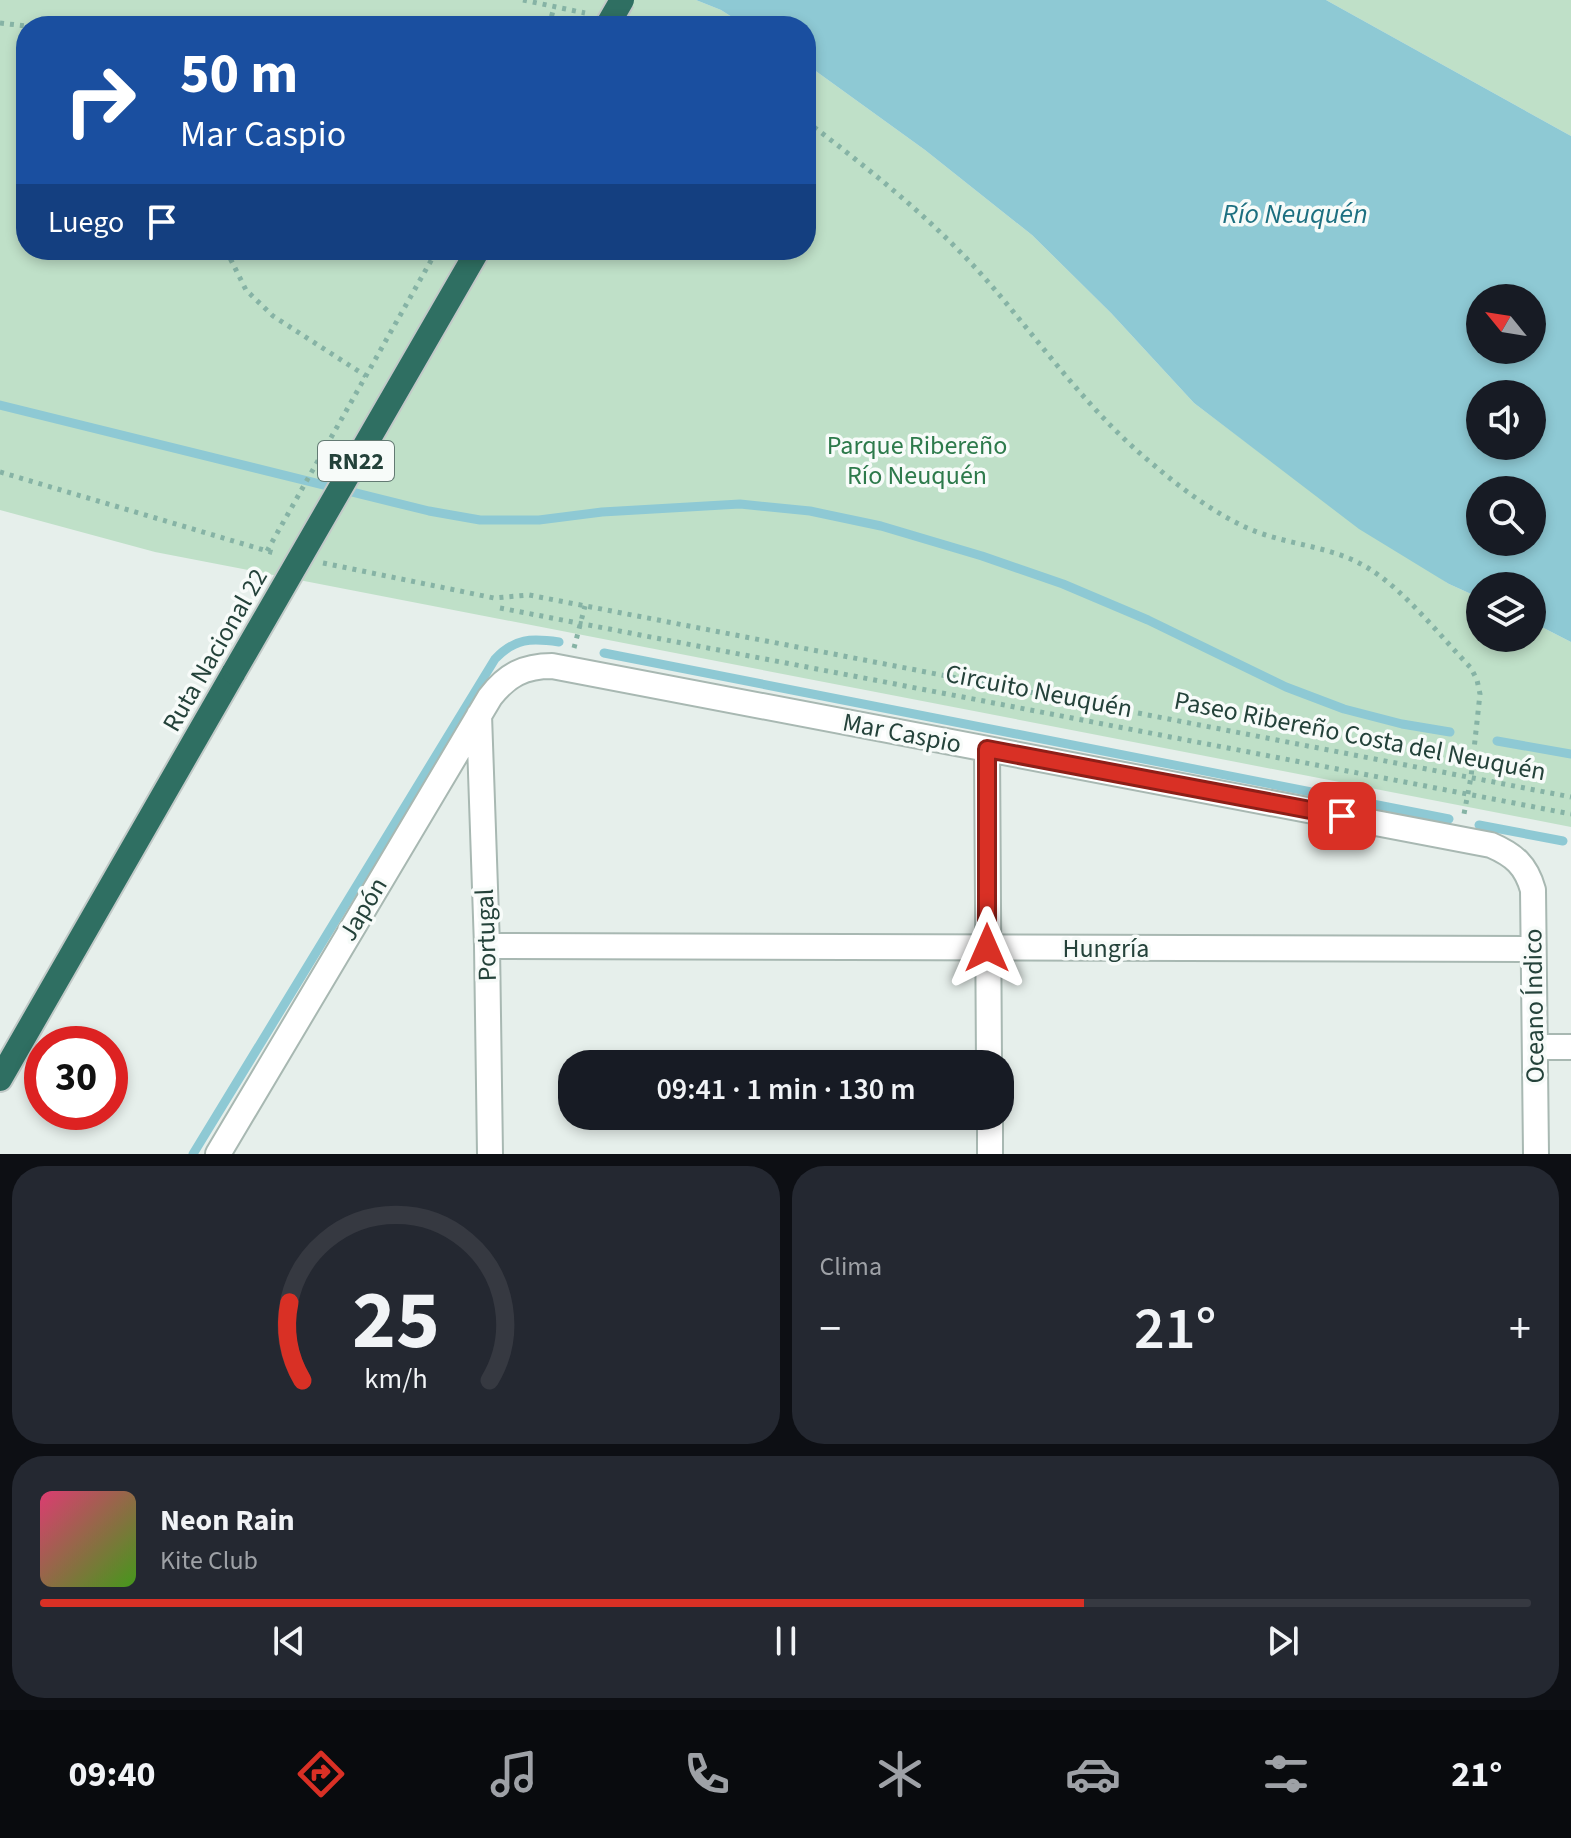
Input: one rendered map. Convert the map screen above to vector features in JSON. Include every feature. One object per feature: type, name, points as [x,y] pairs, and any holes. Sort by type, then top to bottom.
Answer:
[{"type":"highway","name":"Ruta Nacional 22","points":[[0,1079],[472,260]]},
{"type":"street","name":"Mar Caspio","points":[[517,672],[534,666],[568,669],[1491,845],[1519,860]]},
{"type":"street","name":"Japón","points":[[218,1154],[479,715],[502,682],[517,672]]},
{"type":"street","name":"Portugal","points":[[479,715],[490,1154]]},
{"type":"street","points":[[987,749],[989,1050]]},
{"type":"street","name":"Oceano Índico","points":[[1519,860],[1533,890],[1536,1154]]},
{"type":"street","name":"Hungría","points":[[487,946],[1533,949]]},
{"type":"street","points":[[1535,1047],[1571,1047]]},
{"type":"street","points":[[990,1130],[990,1154]]},
{"type":"path","points":[[552,16],[554,7]]},
{"type":"path","points":[[816,129],[871,171],[939,233],[994,289],[1095,407],[1152,464],[1201,501],[1246,528],[1336,553],[1372,570],[1471,668],[1480,694],[1471,777],[1460,839]]},
{"type":"path","points":[[231,260],[246,290],[273,316],[366,376]]},
{"type":"path","points":[[267,551],[431,260]]},
{"type":"path","points":[[0,472],[282,554]]},
{"type":"path","name":"Paseo Ribereño Costa del Neuquén","points":[[313,561],[494,598],[529,595],[1571,797]]},
{"type":"path","points":[[568,669],[585,606]]},
{"type":"path","name":"Circuito Neuquén","points":[[500,608],[1571,814]]},
{"type":"green space","name":"Parque Ribereño Río Neuquén","points":[[0,0],[696,0],[730,16],[16,16],[16,260],[816,260],[816,71],[925,150],[1032,235],[1111,313],[1194,403],[1271,461],[1449,584],[1466,592],[1466,652],[1546,652],[1546,629],[1571,642],[1571,827],[155,552],[0,510]]},
{"type":"green space","points":[[1326,0],[1571,0],[1571,136]]},
{"type":"water","name":"Río Neuquén","points":[[696,0],[1326,0],[1571,136],[1571,642],[1546,629],[1546,572],[1466,572],[1466,592],[1449,584],[1359,529],[1194,403],[1111,313],[1032,235],[925,150],[816,71],[816,16],[730,16]]},
{"type":"waterway","points":[[0,405],[429,511],[480,520],[539,520],[602,512],[740,504],[810,511],[881,526],[1063,584],[1148,620],[1286,687],[1344,709],[1450,732]]},
{"type":"waterway","points":[[193,1154],[495,659],[524,641],[559,642]]},
{"type":"waterway","points":[[604,653],[1449,819]]},
{"type":"waterway","points":[[1497,741],[1571,754]]},
{"type":"waterway","points":[[1479,825],[1563,841]]},
{"type":"route","points":[[987,948],[987,749],[1342,816]]}]
